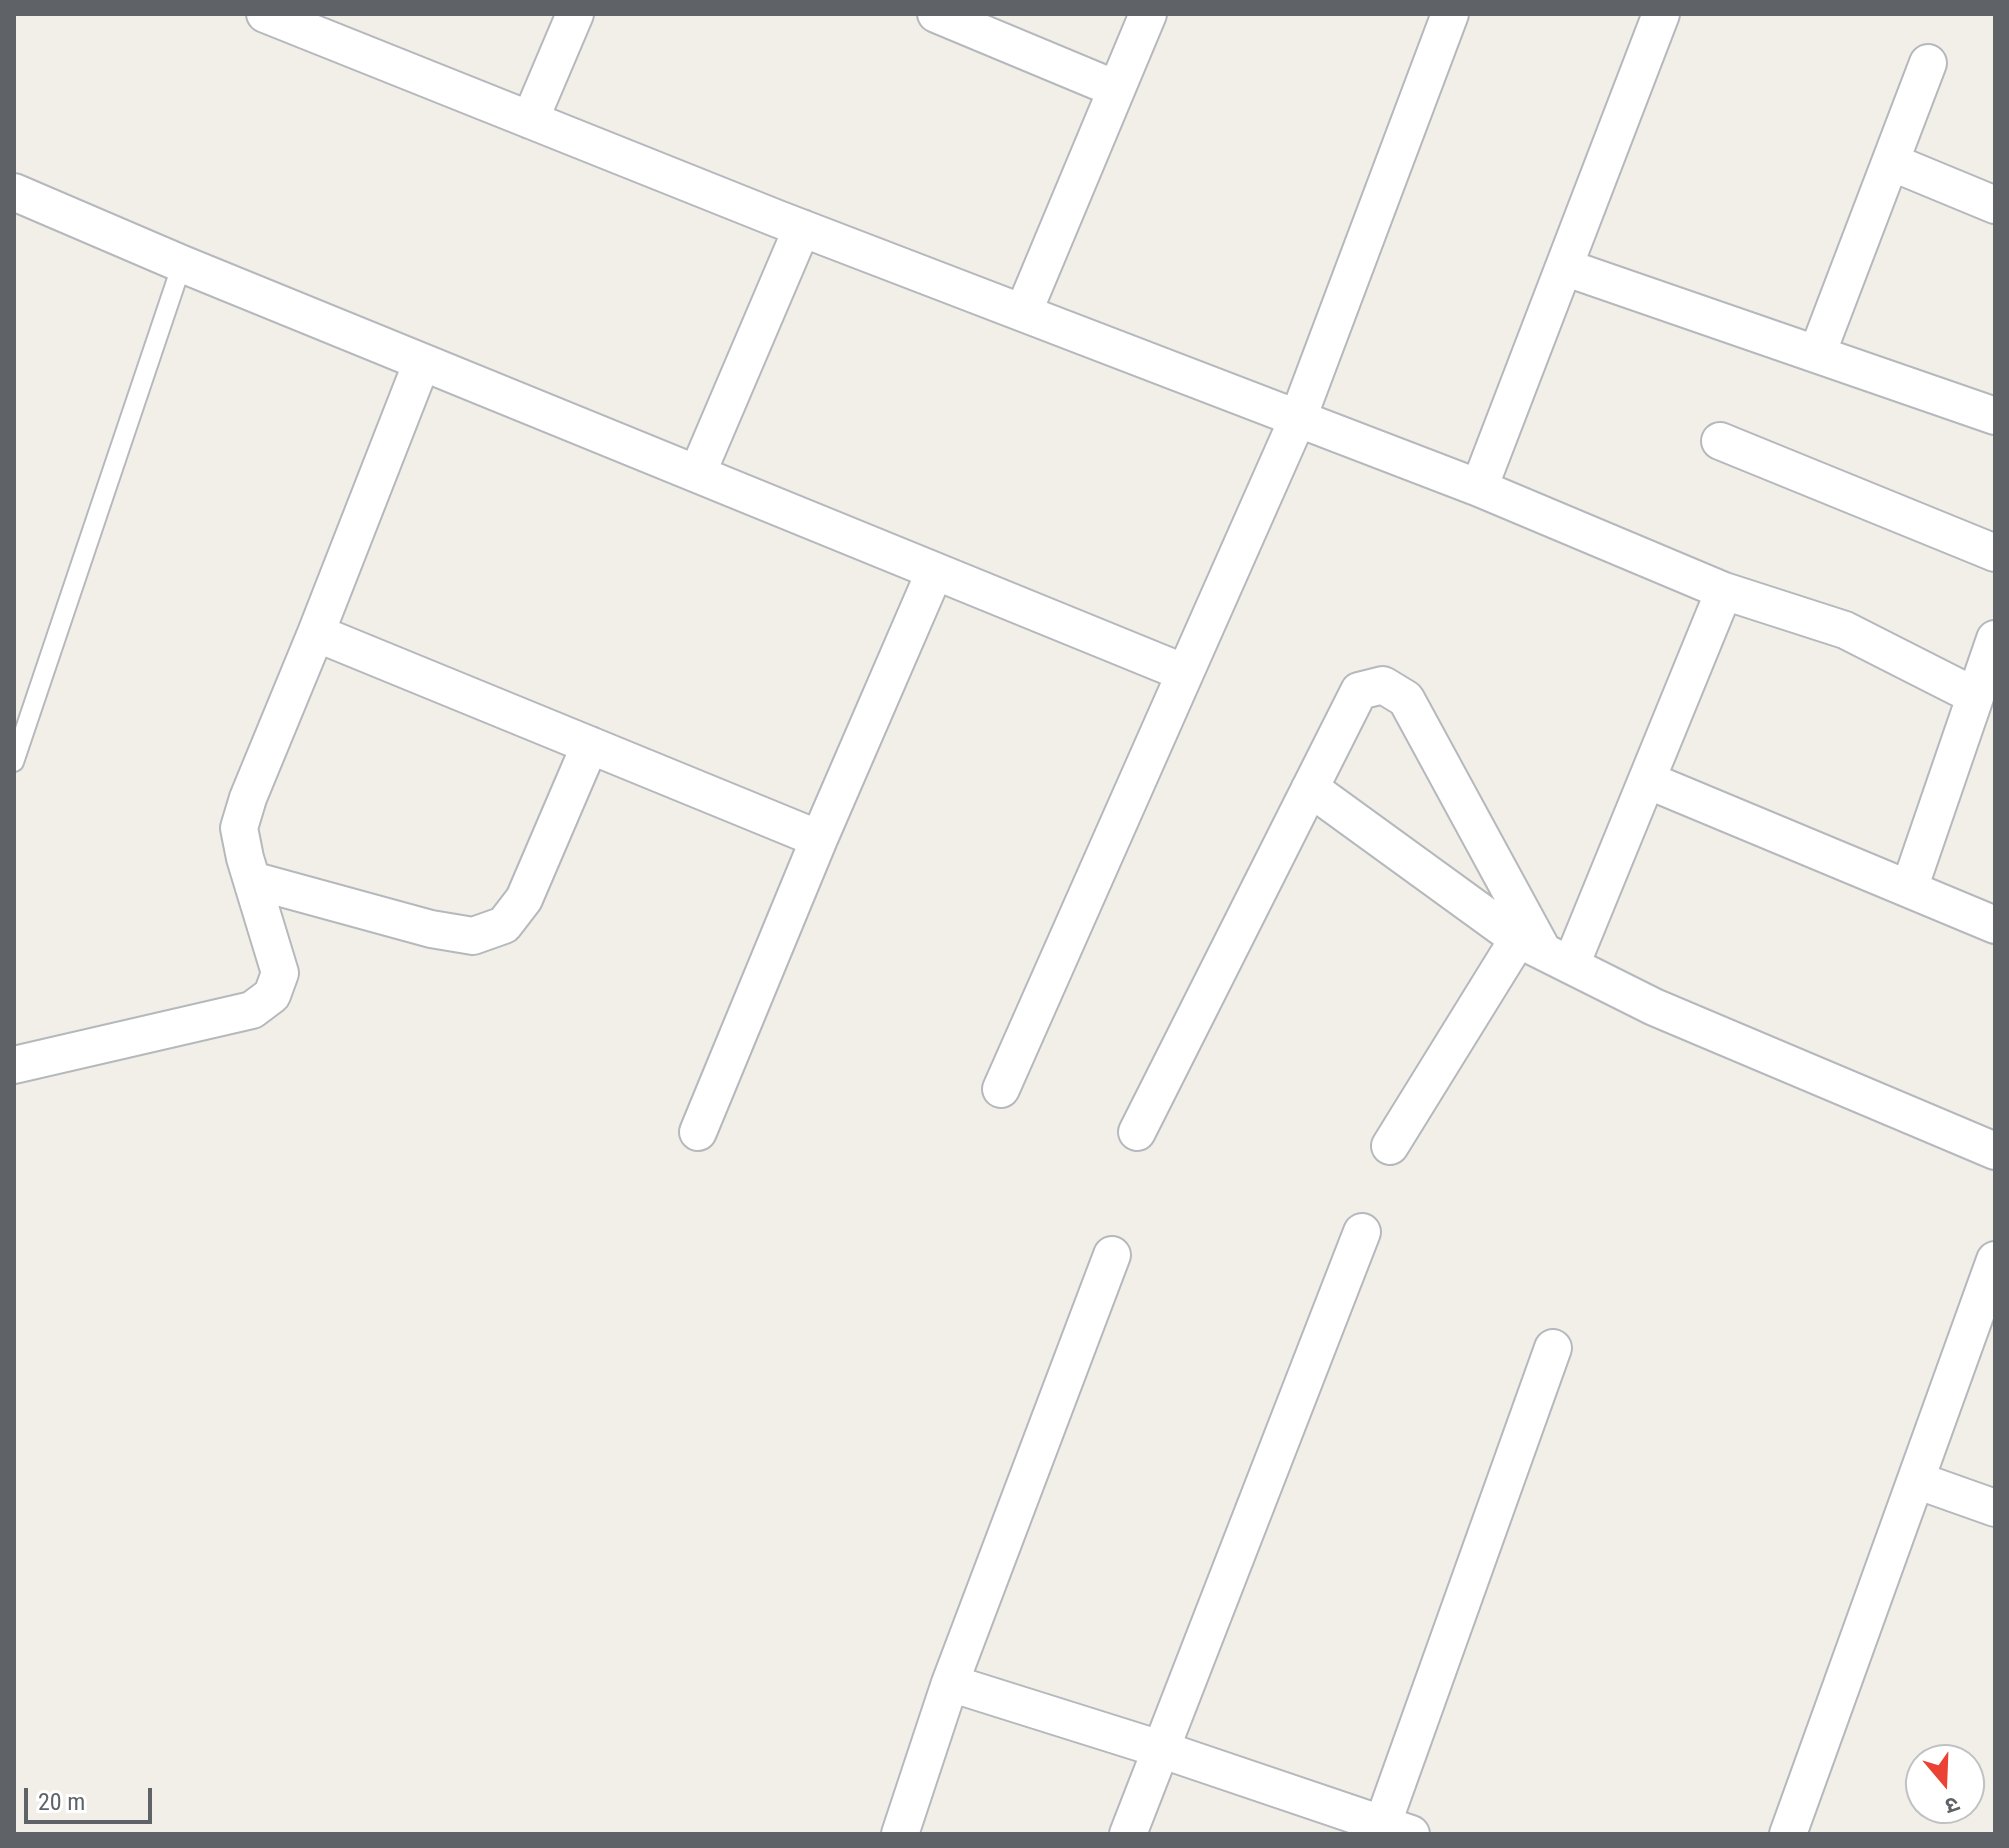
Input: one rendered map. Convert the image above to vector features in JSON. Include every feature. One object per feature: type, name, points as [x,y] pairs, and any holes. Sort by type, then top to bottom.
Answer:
[{"type":"street","points":[[265,14],[802,228],[1479,488],[1724,591],[1845,630],[1975,696]]},
{"type":"street","points":[[530,120],[575,14]]},
{"type":"street","points":[[936,14],[1116,89]]},
{"type":"street","points":[[1023,313],[1148,14]]},
{"type":"street","points":[[1001,1089],[1298,418],[1450,14]]},
{"type":"street","points":[[1479,488],[1661,14]]},
{"type":"street","points":[[1817,354],[1928,63]]},
{"type":"street","points":[[1891,162],[1995,205]]},
{"type":"street","points":[[14,192],[182,264],[1185,673]]},
{"type":"street","points":[[697,474],[802,228]]},
{"type":"street","points":[[1564,267],[1995,416]]},
{"type":"street","points":[[14,1065],[252,1010],[272,995],[280,973],[239,828],[248,798],[422,362]]},
{"type":"street","points":[[1720,441],[1995,553]]},
{"type":"street","points":[[698,1132],[819,839],[935,571]]},
{"type":"street","points":[[1390,1146],[1544,951],[1647,780],[1724,591]]},
{"type":"street","points":[[316,633],[819,839]]},
{"type":"street","points":[[1909,889],[1995,639]]},
{"type":"street","points":[[1137,1132],[1359,691],[1383,685],[1406,699],[1544,951]]},
{"type":"street","points":[[252,880],[431,929],[473,936],[504,925],[524,899],[590,745]]},
{"type":"street","points":[[1647,780],[1995,925]]},
{"type":"street","points":[[1310,788],[1544,951],[1654,1007],[1995,1151]]},
{"type":"street","points":[[1128,1834],[1362,1232]]},
{"type":"street","points":[[900,1834],[950,1683],[1112,1255]]},
{"type":"street","points":[[1788,1834],[1995,1260]]},
{"type":"street","points":[[950,1683],[1160,1749],[1391,1831],[1553,1348]]},
{"type":"street","points":[[1916,1480],[1995,1508]]},
{"type":"lane","points":[[14,762],[182,264]]}]
